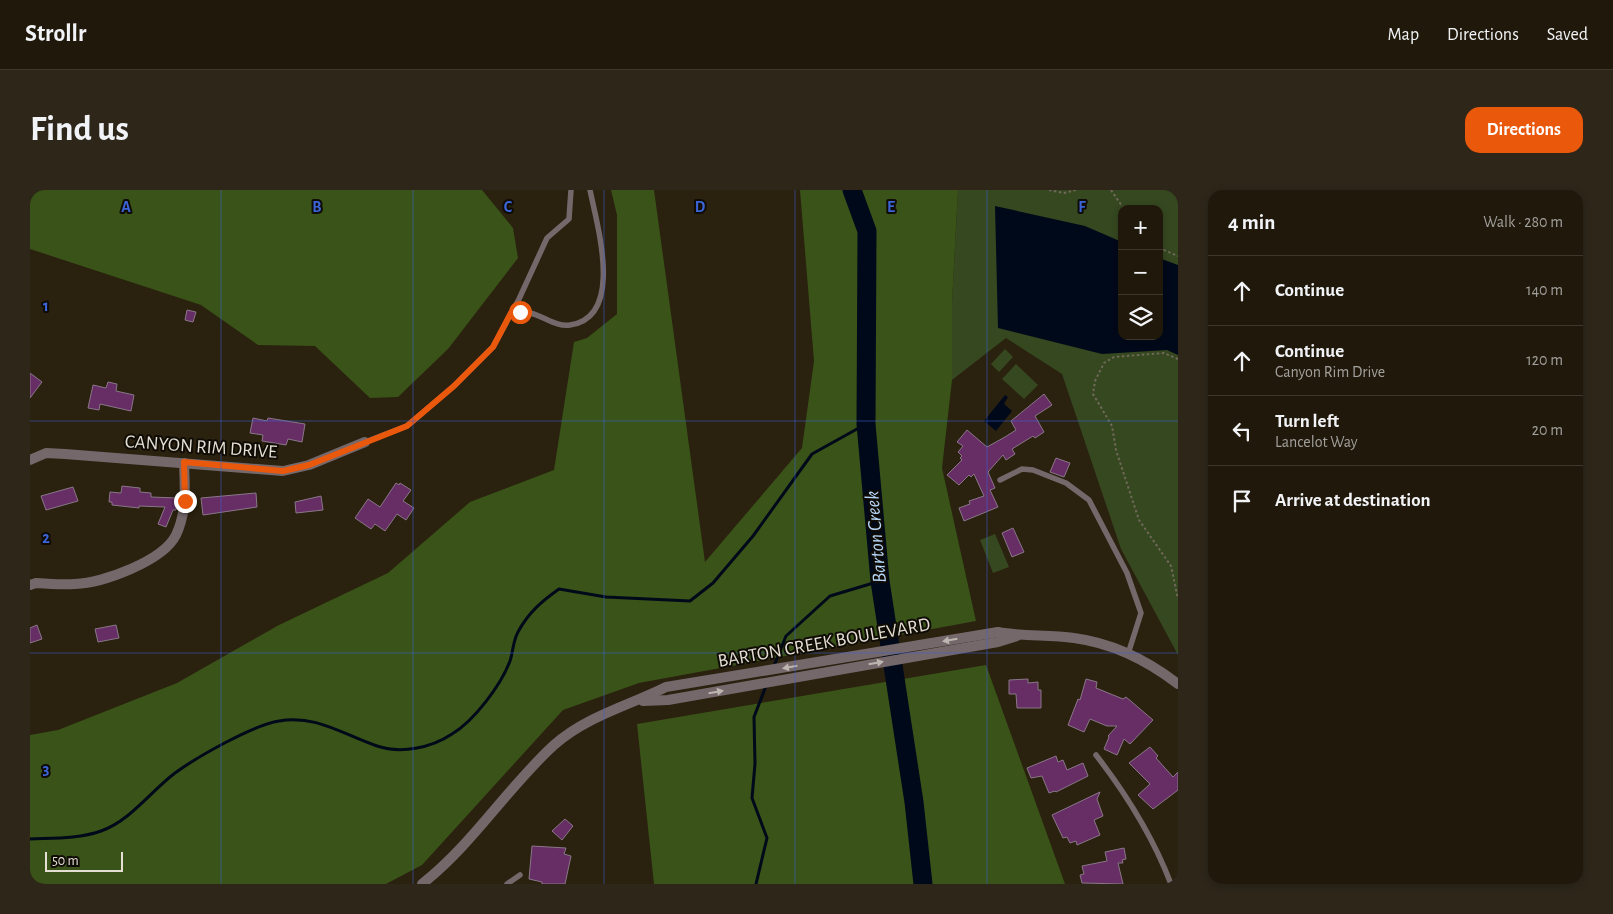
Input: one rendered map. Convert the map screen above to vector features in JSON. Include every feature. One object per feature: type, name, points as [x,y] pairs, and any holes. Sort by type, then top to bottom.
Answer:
[{"type":"street","name":"CANYON RIM DRIVE","points":[[30,460],[46,453],[283,471],[309,465],[365,442]]},
{"type":"street","points":[[30,585],[36,583],[76,584],[96,580],[132,570],[156,556],[176,536],[185,501],[184,462]]},
{"type":"street","name":"BARTON CREEK BOULEVARD","points":[[422,884],[453,857],[555,745],[600,715],[666,688],[998,637],[1044,635],[1098,642],[1128,654],[1155,668],[1178,684]]},
{"type":"street","name":"BARTON CREEK BOULEVARD","points":[[638,701],[668,700],[998,637]]},
{"type":"lane","points":[[365,442],[407,426],[454,386],[493,347],[547,238],[568,219],[571,190]]},
{"type":"lane","points":[[511,313],[528,312],[561,325],[571,325],[594,313],[604,287],[599,235],[590,190]]},
{"type":"lane","points":[[1000,480],[1022,469],[1033,470],[1066,483],[1089,500],[1127,573],[1141,613],[1128,654]]},
{"type":"lane","points":[[1096,755],[1117,783],[1157,849],[1171,884]]},
{"type":"lane","points":[[507,884],[520,875]]},
{"type":"path","points":[[1049,190],[1064,193],[1076,190]]},
{"type":"path","points":[[1111,190],[1121,205]]},
{"type":"path","points":[[1163,250],[1178,256]]},
{"type":"path","points":[[1178,359],[1164,353],[1114,357],[1104,363],[1095,382],[1093,394],[1112,426],[1116,450],[1139,520],[1171,566],[1178,598]]},
{"type":"green space","points":[[30,190],[482,190],[513,228],[518,258],[448,349],[398,397],[370,398],[315,346],[258,345],[201,305],[30,249]]},
{"type":"green space","points":[[611,190],[654,190],[705,562],[802,448],[814,361],[800,190],[958,190],[952,303],[952,380],[942,468],[976,621],[639,683],[563,710],[422,865],[386,884],[30,884],[30,735],[58,730],[177,683],[279,625],[388,573],[470,502],[554,470],[574,342],[587,338],[617,314],[617,215]]},
{"type":"green space","points":[[958,190],[1178,190],[1178,655],[1121,549],[1062,374],[1006,338],[952,380],[952,303]]},
{"type":"green space","points":[[1005,349],[1013,357],[999,372],[991,364]]},
{"type":"green space","points":[[1016,364],[1038,385],[1024,399],[1002,379]]},
{"type":"green space","points":[[995,534],[1009,567],[993,573],[980,540]]},
{"type":"green space","points":[[986,665],[1065,884],[654,884],[637,724]]},
{"type":"water","points":[[995,206],[1085,226],[1118,240],[1118,340],[1163,340],[1163,259],[1178,265],[1178,355],[1167,350],[1102,354],[998,328]]},
{"type":"water","points":[[1005,395],[1008,397],[1004,404],[1012,411],[996,431],[984,421]]},
{"type":"building","points":[[187,310],[196,312],[193,322],[185,320]]},
{"type":"building","points":[[30,373],[42,382],[30,398]]},
{"type":"building","points":[[108,382],[117,384],[116,391],[134,395],[131,411],[100,404],[99,410],[88,408],[93,385],[106,388]]},
{"type":"building","points":[[1044,394],[1052,405],[1035,416],[1044,432],[1035,438],[1033,436],[1012,449],[1015,454],[1006,460],[1003,455],[988,472],[995,488],[990,490],[998,507],[964,521],[959,508],[970,504],[969,501],[984,496],[974,474],[971,477],[969,475],[959,485],[947,475],[962,460],[960,458],[962,456],[958,452],[963,446],[957,442],[967,430],[987,447],[1016,430],[1011,421]]},
{"type":"building","points":[[253,418],[267,421],[268,418],[305,424],[302,442],[288,439],[286,445],[262,441],[263,435],[250,433]]},
{"type":"building","points":[[1056,458],[1070,463],[1064,477],[1050,472]]},
{"type":"building","points":[[396,483],[399,485],[400,483],[411,490],[403,501],[414,508],[406,520],[397,514],[385,531],[375,524],[371,529],[355,518],[368,499],[380,507]]},
{"type":"building","points":[[122,486],[140,488],[140,492],[151,493],[151,497],[177,498],[176,510],[173,510],[166,527],[158,524],[165,507],[139,506],[139,508],[112,505],[112,502],[109,502],[110,492],[121,493]]},
{"type":"building","points":[[73,487],[78,501],[46,510],[41,496]]},
{"type":"building","points":[[256,493],[257,507],[203,515],[201,498]]},
{"type":"building","points":[[321,496],[323,510],[296,513],[295,502]]},
{"type":"building","points":[[1013,528],[1024,552],[1012,557],[1002,533]]},
{"type":"building","points":[[37,625],[42,639],[30,643],[30,628]]},
{"type":"building","points":[[116,625],[119,638],[98,642],[95,629]]},
{"type":"building","points":[[1028,679],[1028,683],[1038,682],[1038,690],[1041,690],[1041,708],[1017,708],[1016,694],[1009,694],[1009,680]]},
{"type":"building","points":[[1086,679],[1097,682],[1096,688],[1123,699],[1126,697],[1153,720],[1130,744],[1124,739],[1117,755],[1104,749],[1108,736],[1117,726],[1107,726],[1090,719],[1084,732],[1068,725],[1078,699],[1080,700]]},
{"type":"building","points":[[1150,747],[1158,756],[1156,758],[1173,777],[1178,772],[1178,790],[1153,809],[1138,795],[1150,784],[1129,763]]},
{"type":"building","points":[[1056,756],[1058,762],[1063,760],[1067,770],[1083,763],[1088,776],[1056,792],[1049,793],[1042,776],[1031,778],[1027,768]]},
{"type":"building","points":[[1100,792],[1097,799],[1103,816],[1094,820],[1100,835],[1077,845],[1076,841],[1070,843],[1067,837],[1063,838],[1052,815]]},
{"type":"building","points":[[565,819],[573,826],[562,840],[552,831]]},
{"type":"building","points":[[532,846],[566,848],[564,854],[571,856],[565,884],[542,884],[542,882],[529,879]]},
{"type":"building","points":[[1124,848],[1126,859],[1122,860],[1123,863],[1118,863],[1123,884],[1082,883],[1080,875],[1084,874],[1082,866],[1107,861],[1105,852]]},
{"type":"waterway","name":"Barton Creek","points":[[852,190],[867,231],[866,424],[880,581],[914,802],[923,884]]},
{"type":"waterway","points":[[30,839],[66,838],[93,834],[112,826],[131,813],[166,780],[185,766],[240,735],[279,721],[305,720],[317,723],[386,748],[416,748],[444,739],[460,728],[486,702],[506,670],[515,639],[522,625],[536,608],[559,589],[606,597],[690,601],[713,583],[753,536],[812,454],[866,424]]},
{"type":"waterway","points":[[774,666],[786,636],[830,596],[880,581]]},
{"type":"waterway","points":[[756,884],[767,838],[752,798],[755,764],[754,717],[766,686]]},
{"type":"route","points":[[185,501],[184,462],[283,471],[309,465],[407,426],[454,386],[493,347],[511,313],[520,312]]}]
